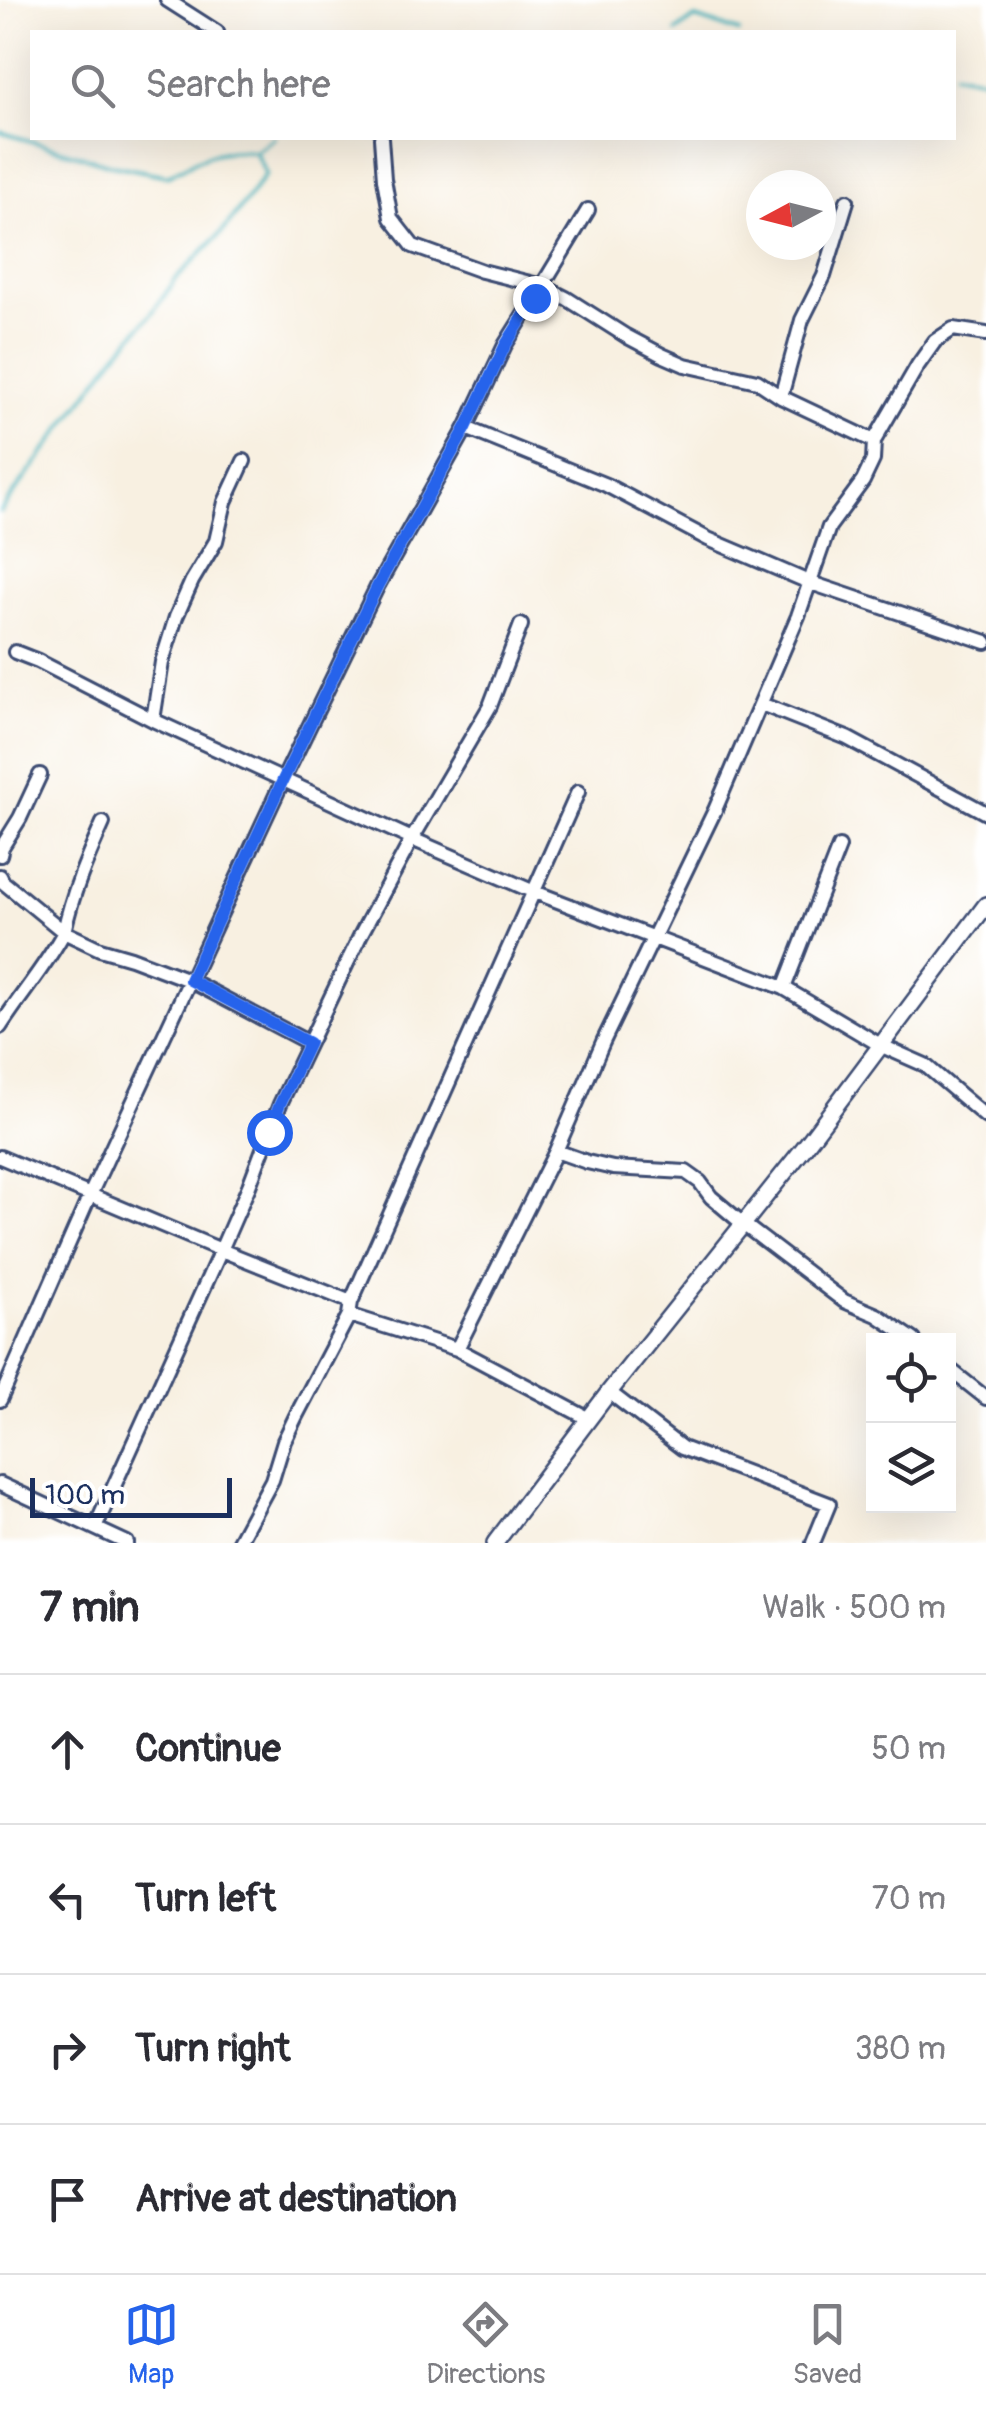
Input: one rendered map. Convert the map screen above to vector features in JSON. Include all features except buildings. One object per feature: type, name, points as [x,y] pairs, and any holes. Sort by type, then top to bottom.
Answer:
[{"type":"street","points":[[167,0],[214,30]]},
{"type":"street","points":[[382,140],[391,218],[414,246],[482,271],[542,286],[662,355],[685,365],[758,381],[781,397],[874,441]]},
{"type":"street","points":[[781,397],[802,320],[824,276],[847,200]]},
{"type":"street","points":[[0,1400],[90,1195],[378,585],[466,428],[505,346],[588,210]]},
{"type":"street","points":[[457,1350],[556,1151],[603,1042],[715,810],[811,584],[829,526],[863,480],[873,460],[874,441],[935,342],[952,329],[986,334]]},
{"type":"street","points":[[466,428],[606,485],[708,539],[811,584],[986,642]]},
{"type":"street","points":[[153,720],[162,662],[176,617],[216,541],[225,502],[244,462]]},
{"type":"street","points":[[95,1528],[249,1186],[280,1104],[412,839],[490,706],[521,625]]},
{"type":"street","points":[[15,652],[412,839],[532,891],[784,988],[882,1046],[925,1065],[986,1117]]},
{"type":"street","points":[[761,704],[847,738],[986,813]]},
{"type":"street","points":[[0,855],[40,774]]},
{"type":"street","points":[[238,1543],[272,1480],[284,1440],[350,1308],[578,792]]},
{"type":"street","points":[[0,1027],[50,959],[64,932],[70,902],[103,823]]},
{"type":"street","points":[[784,988],[839,847]]},
{"type":"street","points":[[0,876],[64,932],[100,949],[190,980],[309,1043]]},
{"type":"street","points":[[495,1543],[804,1148],[986,905]]},
{"type":"street","points":[[556,1151],[614,1168],[686,1172],[743,1224],[844,1300],[903,1333]]},
{"type":"street","points":[[0,1156],[350,1308],[457,1350],[589,1420]]},
{"type":"street","points":[[956,1374],[986,1398]]},
{"type":"street","points":[[610,1392],[682,1448],[829,1504],[813,1543]]},
{"type":"street","points":[[0,1484],[127,1543]]},
{"type":"waterway","points":[[679,30],[695,18],[733,30]]},
{"type":"waterway","points":[[956,73],[986,79]]},
{"type":"waterway","points":[[0,132],[112,165],[168,176],[209,155],[254,152]]},
{"type":"waterway","points":[[0,512],[116,355],[176,279],[224,230],[266,174],[255,152],[271,140]]},
{"type":"route","points":[[269,1132],[309,1043],[190,980],[378,585],[466,428],[505,346],[535,298]]}]
